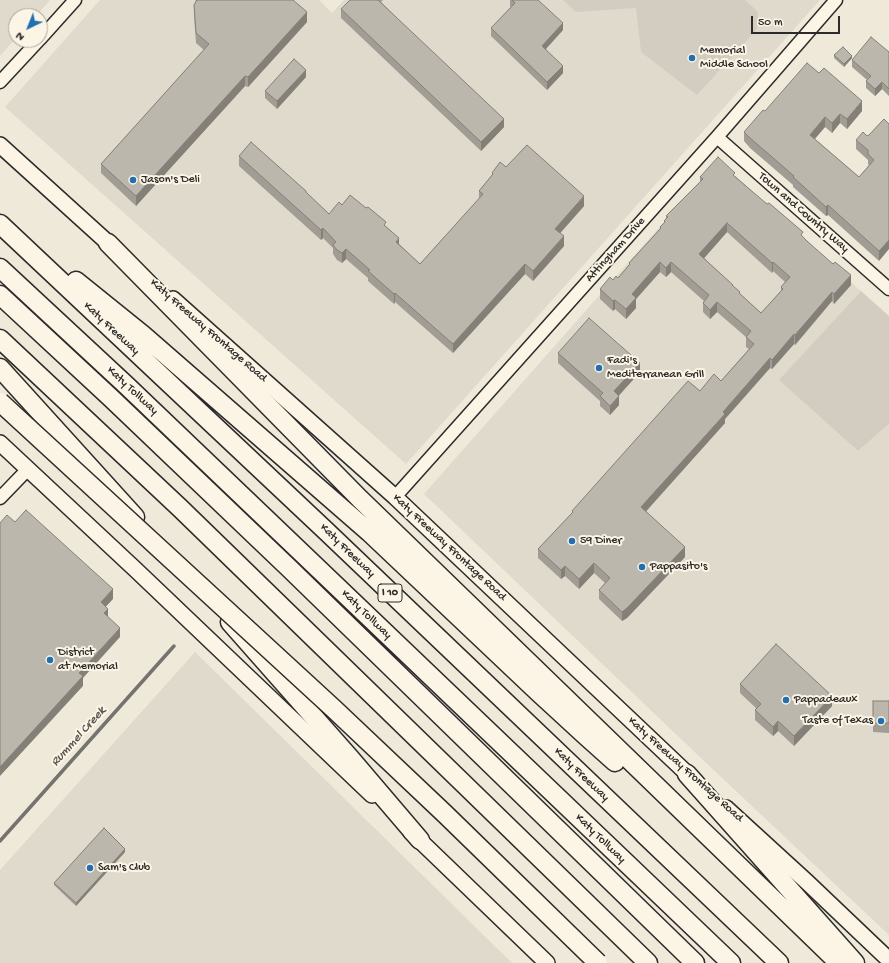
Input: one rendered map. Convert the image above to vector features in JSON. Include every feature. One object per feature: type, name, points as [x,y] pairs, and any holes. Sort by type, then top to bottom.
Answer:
[{"type":"highway","points":[[0,220],[143,334],[369,532],[586,736],[626,764]]},
{"type":"highway","name":"Katy Freeway","points":[[0,224],[325,530],[779,963]]},
{"type":"highway","points":[[108,243],[360,499],[626,764],[839,963]]},
{"type":"highway","name":"Katy Tollway","points":[[0,268],[137,396],[731,963]]},
{"type":"highway","name":"Katy Tollway","points":[[0,295],[111,398],[695,963]]},
{"type":"highway","points":[[0,339],[180,508],[648,963]]},
{"type":"highway","points":[[0,368],[284,683],[420,840]]},
{"type":"highway","points":[[0,402],[334,709],[445,814],[598,963]]},
{"type":"highway","points":[[687,774],[855,963]]},
{"type":"main road","name":"Katy Freeway Frontage Road","points":[[0,145],[108,243],[201,322],[395,497],[687,774],[747,826],[889,960]]},
{"type":"main road","points":[[0,443],[420,840],[547,963]]},
{"type":"street","points":[[48,29],[75,0]]},
{"type":"street","name":"Attingham Drive","points":[[395,497],[717,137],[836,0]]},
{"type":"street","points":[[0,82],[31,48]]},
{"type":"street","name":"Town and Country Way","points":[[717,137],[889,290]]},
{"type":"street","points":[[0,498],[28,469]]},
{"type":"shaded area","points":[[0,0],[50,0],[43,8],[8,8],[8,47],[0,56]]},
{"type":"shaded area","points":[[100,0],[319,0],[332,13],[344,0],[820,0],[406,464],[5,107]]},
{"type":"shaded area","points":[[563,0],[745,0],[758,12],[757,29],[697,95],[641,52],[636,8],[576,12]]},
{"type":"shaded area","points":[[716,163],[861,291],[780,380],[858,451],[889,424],[889,935],[424,494]]},
{"type":"shaded area","points":[[861,291],[889,316],[889,424],[858,451],[779,380]]},
{"type":"shaded area","points":[[195,652],[512,963],[0,963],[0,870]]},
{"type":"building","points":[[197,0],[293,0],[307,12],[248,77],[245,76],[136,196],[101,164],[209,44],[196,33],[194,5]]},
{"type":"building","points":[[350,0],[378,0],[504,119],[481,142],[341,9]]},
{"type":"building","points":[[512,0],[538,0],[563,23],[542,46],[563,66],[547,82],[491,28],[515,3]]},
{"type":"building","points":[[871,37],[889,52],[889,89],[882,82],[875,89],[866,81],[871,76],[852,60]]},
{"type":"building","points":[[843,47],[852,56],[844,64],[834,55]]},
{"type":"building","points":[[294,59],[306,70],[277,101],[265,91]]},
{"type":"building","points":[[807,63],[819,73],[824,68],[862,101],[847,119],[840,114],[832,123],[825,117],[810,135],[859,177],[874,160],[868,154],[868,150],[856,140],[863,132],[867,136],[869,135],[884,119],[889,124],[889,240],[879,251],[828,205],[826,207],[793,177],[794,176],[744,132],[763,110],[765,111]]},
{"type":"building","points":[[251,142],[306,191],[329,214],[339,202],[342,205],[350,195],[366,208],[368,207],[386,222],[384,225],[399,238],[396,242],[420,264],[483,194],[479,191],[493,174],[492,173],[500,162],[506,167],[527,145],[584,196],[555,229],[564,236],[533,271],[525,264],[453,344],[368,271],[370,270],[346,249],[342,253],[337,250],[333,245],[336,242],[323,228],[321,230],[239,156]]},
{"type":"building","points":[[718,157],[735,173],[733,175],[803,232],[801,235],[808,242],[833,264],[835,262],[851,275],[834,294],[832,292],[772,360],[770,358],[723,412],[725,414],[641,507],[685,547],[622,612],[599,590],[610,578],[594,563],[579,579],[565,566],[561,570],[538,549],[573,512],[572,511],[688,381],[700,391],[714,374],[721,381],[754,344],[746,337],[751,331],[717,302],[710,310],[703,303],[709,295],[671,262],[666,268],[660,262],[632,294],[636,298],[626,309],[615,300],[613,301],[600,289],[610,277],[613,280],[616,276],[618,278],[630,264],[629,263],[661,228],[660,227],[668,217],[666,216],[703,179],[700,177]],"holes":[[[727,223],[772,263],[773,262],[790,277],[781,287],[783,289],[761,313],[699,254]]]},
{"type":"building","name":"Fadi's Mediterranean Grill","points":[[589,318],[640,363],[614,391],[619,396],[610,406],[600,396],[603,393],[558,353]]},
{"type":"building","name":"District at Memorial","points":[[26,510],[113,589],[101,602],[108,609],[104,613],[120,628],[79,673],[83,676],[0,767],[0,523],[7,515],[15,522]]},
{"type":"building","name":"Pappadeaux","points":[[776,644],[832,696],[794,736],[778,721],[773,727],[755,710],[761,704],[740,684]]},
{"type":"building","points":[[873,701],[889,701],[889,723],[873,723]]},
{"type":"building","name":"Sam's Club","points":[[104,828],[125,849],[76,903],[54,883]]},
{"type":"waterway","name":"Rummel Creek","points":[[0,841],[174,646]]},
{"type":"place","name":"Memorial Middle School","points":[[692,58]]},
{"type":"place","name":"Jason's Deli","points":[[133,180]]},
{"type":"place","name":"Fadi's Mediterranean Grill","points":[[599,368]]},
{"type":"place","name":"59 Diner","points":[[572,541]]},
{"type":"place","name":"Pappasito's","points":[[642,567]]},
{"type":"place","name":"District at Memorial","points":[[50,660]]},
{"type":"place","name":"Pappadeaux","points":[[786,700]]},
{"type":"place","name":"Taste of Texas","points":[[881,721]]},
{"type":"place","name":"Sam's Club","points":[[90,868]]}]
